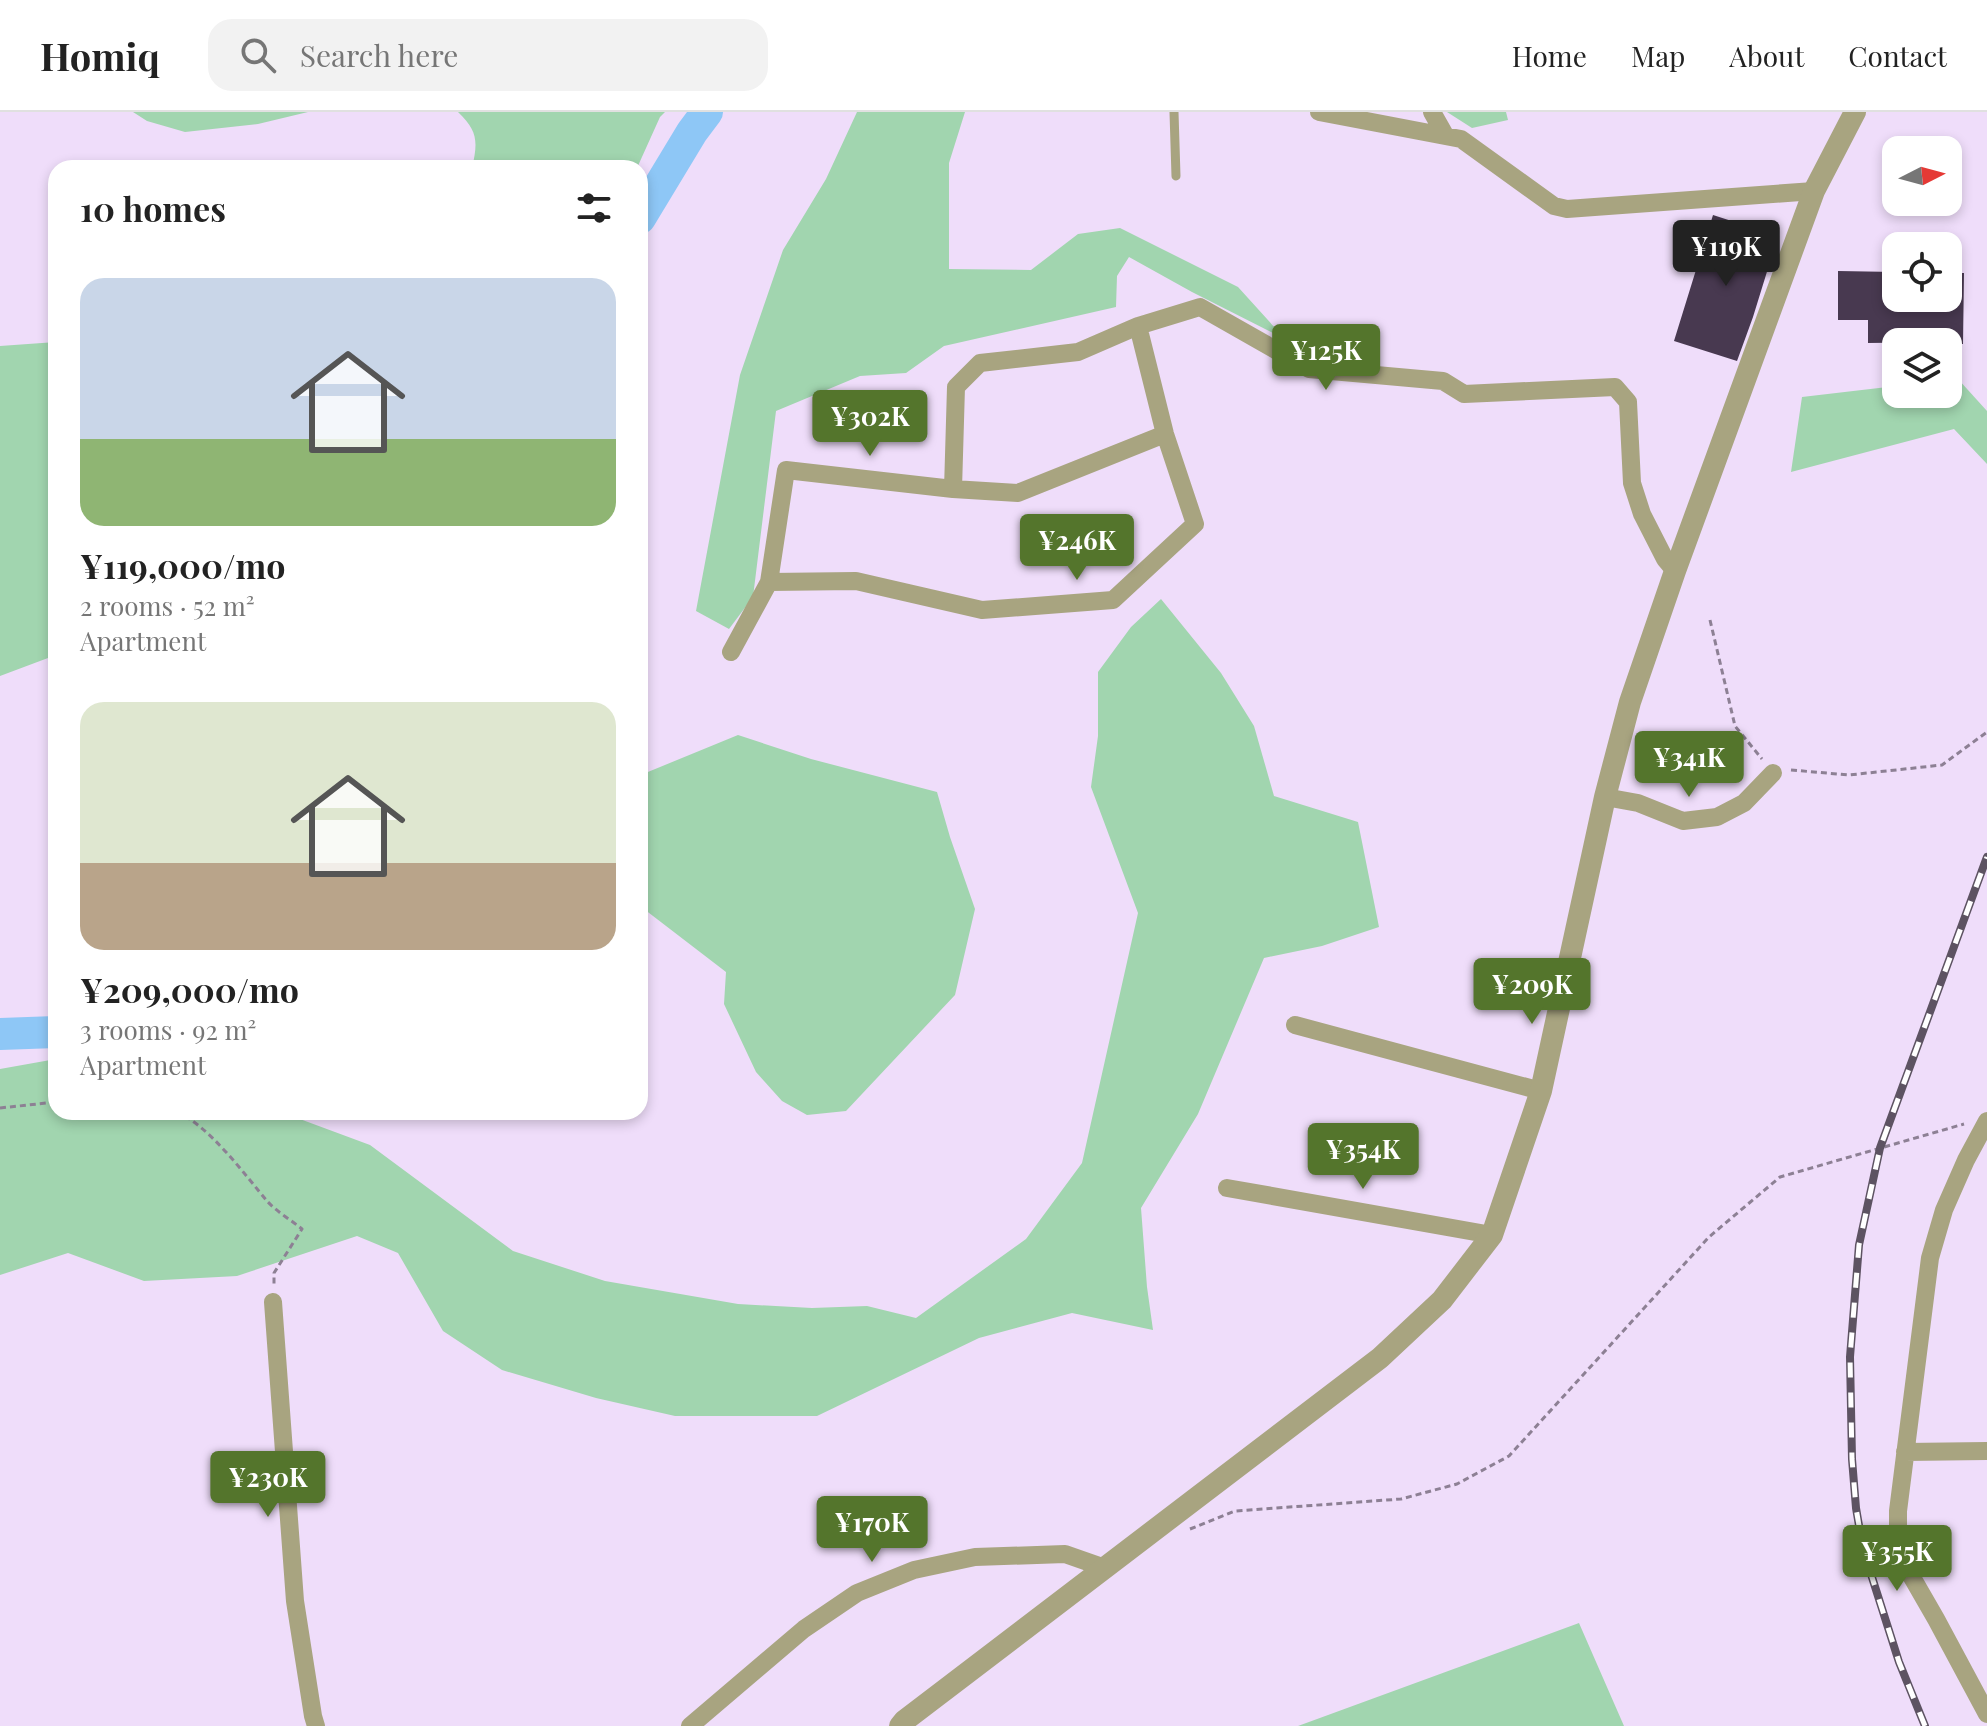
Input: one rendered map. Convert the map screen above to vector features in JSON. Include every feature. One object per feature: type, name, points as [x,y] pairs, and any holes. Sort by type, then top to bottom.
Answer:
[{"type":"street","points":[[1319,112],[1461,139],[1554,206],[1567,209],[1814,191]]},
{"type":"street","points":[[1432,112],[1445,135]]},
{"type":"street","points":[[900,1726],[1380,1358],[1442,1300],[1492,1235],[1541,1091],[1605,797],[1630,702],[1814,191],[1855,112]]},
{"type":"street","points":[[953,489],[956,387],[980,363],[1078,352],[1138,326],[1200,307],[1309,369],[1443,381],[1464,394],[1615,387],[1628,402],[1632,483],[1642,514],[1665,559],[1675,571]]},
{"type":"street","points":[[769,582],[856,581],[982,610],[1113,600],[1195,524],[1165,434],[1138,326]]},
{"type":"street","points":[[731,652],[769,582],[786,470],[953,489],[1018,493],[1165,434]]},
{"type":"street","points":[[1605,797],[1638,803],[1683,821],[1717,817],[1744,803],[1773,773]]},
{"type":"street","points":[[1295,1025],[1541,1091]]},
{"type":"street","points":[[1980,1121],[1944,1210],[1930,1258],[1898,1511],[1898,1553],[1987,1714]]},
{"type":"street","points":[[1227,1188],[1492,1235]]},
{"type":"street","points":[[273,1302],[295,1601],[316,1726]]},
{"type":"street","points":[[1905,1452],[1987,1451]]},
{"type":"street","points":[[690,1726],[804,1629],[857,1593],[914,1570],[975,1557],[1065,1554],[1105,1568]]},
{"type":"lane","points":[[1174,112],[1176,176]]},
{"type":"path","points":[[1710,620],[1735,726],[1773,773],[1787,770],[1849,775],[1942,765],[1987,732]]},
{"type":"path","points":[[0,1108],[48,1103]]},
{"type":"path","points":[[191,1120],[241,1168],[270,1204],[302,1229],[274,1273],[273,1302]]},
{"type":"path","points":[[1186,1530],[1235,1511],[1401,1499],[1457,1484],[1509,1456],[1709,1237],[1780,1177],[1980,1121]]},
{"type":"green space","points":[[133,112],[308,112],[258,124],[185,132],[147,121]]},
{"type":"green space","points":[[458,112],[665,112],[641,160],[473,160],[475,137]]},
{"type":"green space","points":[[857,112],[965,112],[949,163],[949,269],[1031,270],[1078,234],[1120,228],[1238,287],[1285,339],[1129,257],[1117,276],[1116,307],[944,346],[906,373],[860,376],[776,411],[753,597],[729,629],[696,611],[740,375],[783,250],[826,179]]},
{"type":"green space","points":[[1447,112],[1506,112],[1508,120],[1472,128]]},
{"type":"green space","points":[[48,343],[48,658],[0,676],[0,346]]},
{"type":"green space","points":[[1962,383],[1987,411],[1987,464],[1954,429],[1791,472],[1802,397],[1882,388],[1882,408],[1962,408]]},
{"type":"green space","points":[[1161,599],[1221,673],[1254,726],[1274,796],[1358,822],[1379,927],[1322,946],[1264,958],[1198,1114],[1141,1208],[1153,1330],[1072,1313],[979,1338],[817,1416],[675,1416],[596,1398],[502,1370],[443,1331],[398,1253],[357,1236],[237,1276],[144,1281],[68,1253],[0,1275],[0,1069],[48,1060],[48,1120],[303,1120],[370,1145],[513,1251],[605,1281],[738,1304],[812,1308],[867,1306],[916,1318],[1026,1239],[1082,1163],[1138,913],[1091,787],[1098,736],[1098,672],[1131,627]]},
{"type":"green space","points":[[738,735],[811,759],[937,792],[975,909],[955,995],[846,1111],[807,1115],[782,1101],[756,1072],[724,1004],[726,972],[648,912],[648,772]]},
{"type":"green space","points":[[1579,1623],[1624,1726],[1298,1726]]},
{"type":"building","points":[[1713,215],[1778,236],[1737,361],[1674,341]]},
{"type":"building","points":[[1838,271],[1882,272],[1882,312],[1962,312],[1964,273],[1963,344],[1962,328],[1882,328],[1882,343],[1868,343],[1868,320],[1838,320]]},
{"type":"waterway","points":[[648,205],[707,112]]},
{"type":"waterway","points":[[0,1034],[48,1032]]},
{"type":"railway","points":[[1925,1726],[1899,1662],[1863,1549],[1852,1459],[1850,1357],[1859,1245],[1880,1148],[1987,857]]}]
